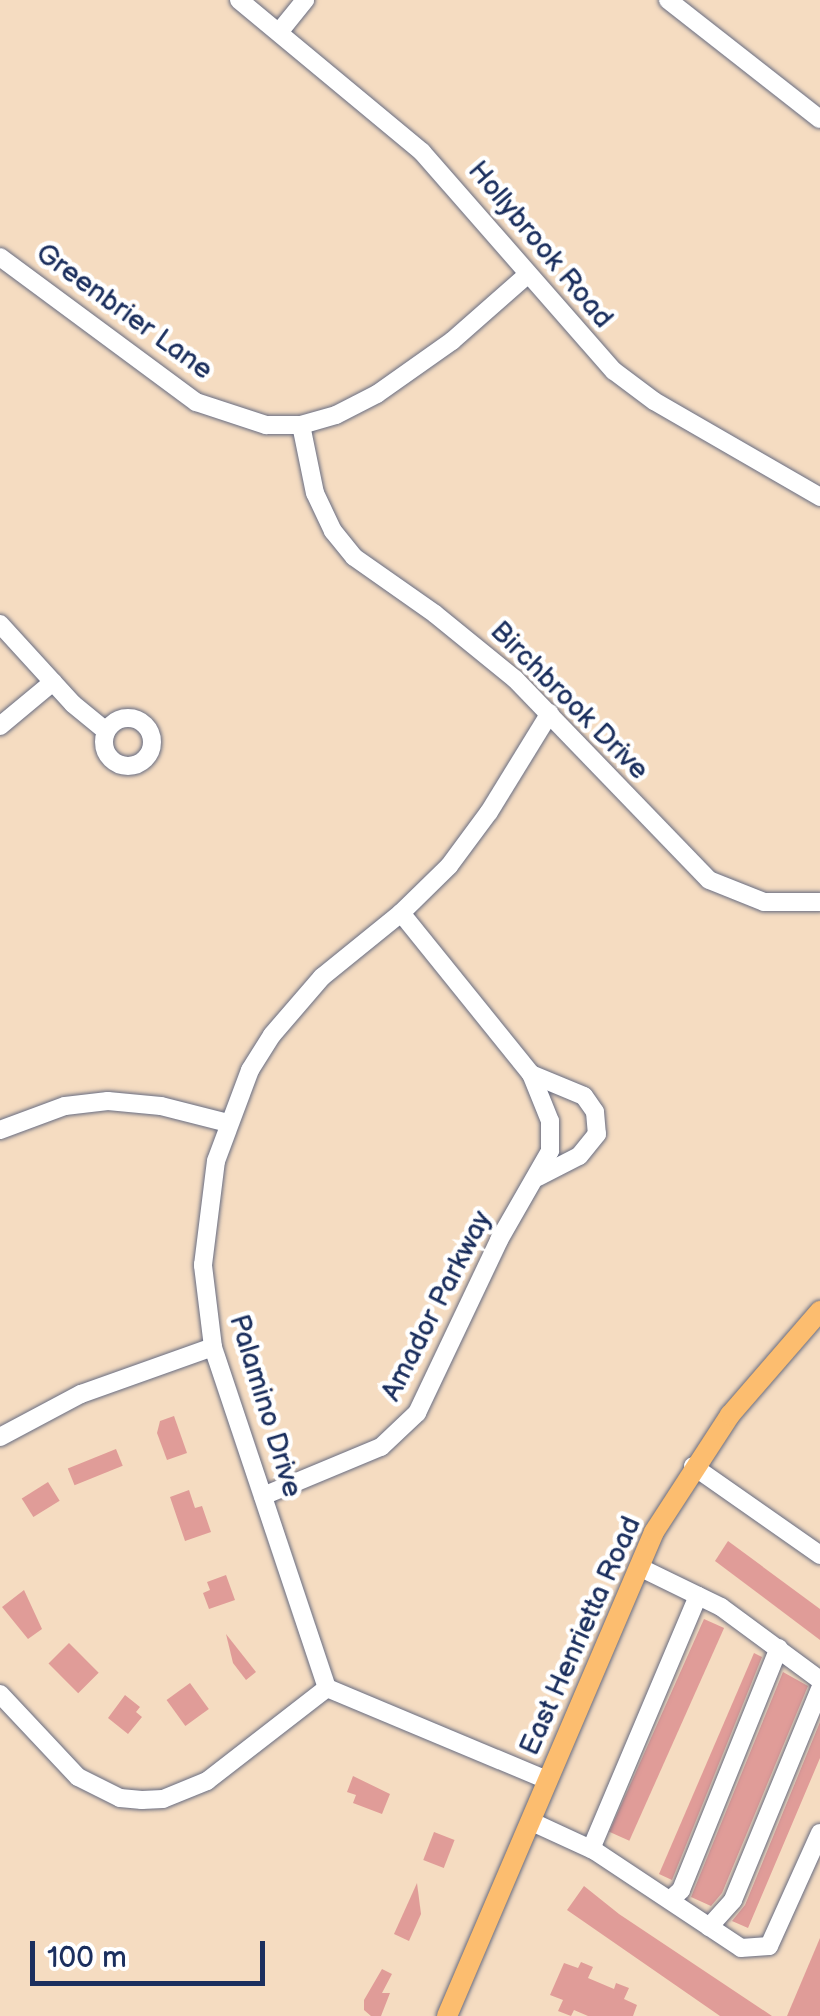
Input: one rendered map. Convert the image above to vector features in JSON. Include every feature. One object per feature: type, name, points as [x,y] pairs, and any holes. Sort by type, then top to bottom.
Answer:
[{"type":"main road","name":"East Henrietta Road","points":[[447,2016],[639,1568],[693,1466],[730,1415],[820,1311]]},
{"type":"street","name":"Hollybrook Road","points":[[239,0],[422,152],[456,186],[526,276],[594,352],[633,388],[820,496]]},
{"type":"street","points":[[280,31],[305,0]]},
{"type":"street","points":[[668,0],[820,119]]},
{"type":"street","name":"Greenbrier Lane","points":[[0,257],[196,402],[266,425],[300,425],[336,415],[377,394],[452,342],[526,276]]},
{"type":"street","name":"Birchbrook Drive","points":[[300,425],[315,493],[342,544],[386,582],[436,614],[550,713],[709,880],[764,902],[820,902]]},
{"type":"street","points":[[0,624],[106,731]]},
{"type":"street","points":[[0,726],[54,682]]},
{"type":"street","name":"Palamino Drive","points":[[328,1688],[213,1347],[203,1265],[213,1176],[228,1123],[250,1070],[295,1007],[340,959],[400,913],[464,848],[550,713]]},
{"type":"street","name":"Amador Parkway","points":[[263,1496],[356,1458],[400,1433],[432,1386],[498,1240],[538,1177],[550,1150],[550,1121],[531,1074],[400,913]]},
{"type":"street","name":"Amador Parkway","points":[[531,1074],[584,1096],[595,1112],[597,1134],[579,1156],[538,1177]]},
{"type":"street","points":[[0,1130],[65,1106],[108,1101],[161,1106],[228,1123]]},
{"type":"street","points":[[0,1438],[81,1394],[213,1347]]},
{"type":"street","points":[[693,1466],[820,1556]]},
{"type":"street","points":[[639,1568],[698,1596],[779,1648],[820,1680]]},
{"type":"street","points":[[591,1849],[698,1596]]},
{"type":"street","points":[[670,1900],[681,1890],[779,1648]]},
{"type":"street","points":[[0,1694],[78,1778],[120,1798],[164,1799],[206,1780],[328,1688],[547,1780]]},
{"type":"street","points":[[710,1927],[733,1900],[820,1689]]},
{"type":"street","points":[[530,1821],[591,1849],[742,1948],[769,1946],[820,1833]]},
{"type":"building","points":[[174,1416],[187,1453],[167,1460],[157,1433],[160,1421]]},
{"type":"building","points":[[116,1449],[123,1466],[75,1485],[68,1468]]},
{"type":"building","points":[[48,1482],[60,1501],[33,1517],[22,1498]]},
{"type":"building","points":[[189,1490],[195,1508],[202,1506],[211,1532],[185,1541],[170,1497]]},
{"type":"building","points":[[728,1541],[820,1609],[820,1640],[715,1561]]},
{"type":"building","points":[[226,1575],[235,1600],[209,1609],[203,1593],[210,1590],[207,1582]]},
{"type":"building","points":[[24,1590],[42,1629],[28,1639],[2,1607]]},
{"type":"building","points":[[704,1619],[724,1628],[629,1841],[609,1832]]},
{"type":"building","points":[[226,1634],[256,1672],[246,1680],[233,1663]]},
{"type":"building","points":[[69,1643],[99,1673],[78,1693],[48,1664]]},
{"type":"building","points":[[754,1653],[762,1657],[672,1880],[659,1874]]},
{"type":"building","points":[[783,1672],[808,1686],[722,1893],[711,1906],[691,1897]]},
{"type":"building","points":[[190,1683],[209,1709],[185,1726],[167,1700]]},
{"type":"building","points":[[125,1695],[140,1707],[136,1712],[142,1717],[128,1734],[108,1718]]},
{"type":"building","points":[[820,1722],[820,1758],[748,1928],[732,1921],[745,1905]]},
{"type":"building","points":[[353,1776],[390,1794],[382,1814],[353,1803],[356,1795],[347,1792]]},
{"type":"building","points":[[434,1832],[455,1840],[444,1868],[423,1860]]},
{"type":"building","points":[[417,1883],[421,1914],[409,1941],[394,1934]]},
{"type":"building","points":[[584,1886],[619,1914],[772,2016],[720,2016],[567,1910]]},
{"type":"building","points":[[820,1938],[820,2016],[787,2016]]},
{"type":"building","points":[[581,1962],[593,1967],[588,1978],[614,1989],[616,1983],[629,1988],[624,1999],[637,2005],[633,2016],[588,2016],[574,2010],[571,2016],[558,2011],[563,2000],[550,1995],[564,1963],[578,1968]]},
{"type":"building","points":[[382,1969],[392,1974],[382,1993],[390,1993],[381,2016],[371,2016],[364,2010],[364,2000]]}]
